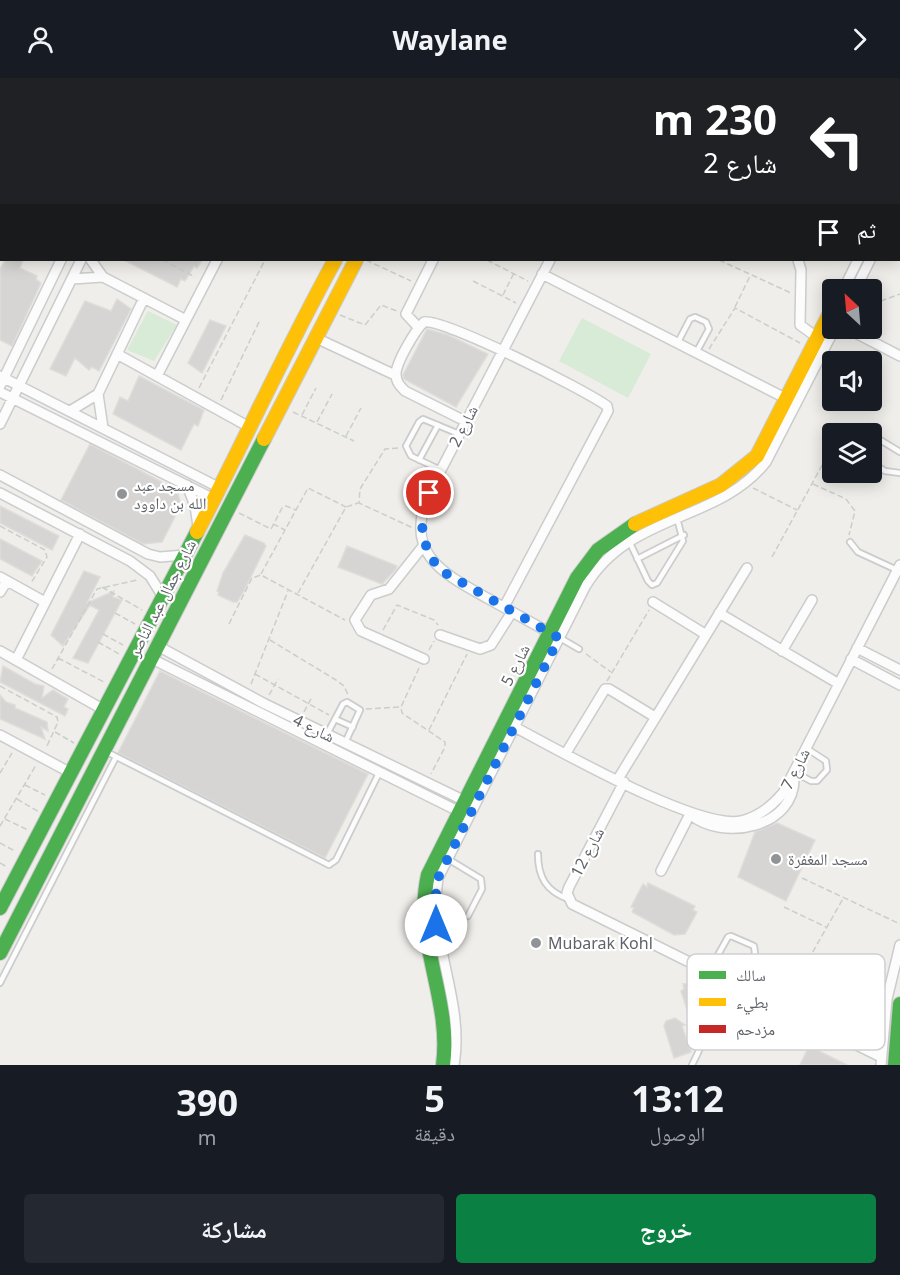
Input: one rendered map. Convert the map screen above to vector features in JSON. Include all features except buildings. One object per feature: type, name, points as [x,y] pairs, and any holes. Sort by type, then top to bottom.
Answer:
[{"type":"main road","name":"شارع جمال عبد الناصر","points":[[1,905],[5,887],[26,858],[48,818],[251,428],[286,350],[334,261]]},
{"type":"main road","name":"شارع جمال عبد الناصر","points":[[0,953],[110,753],[153,652],[355,261]]},
{"type":"main road","points":[[310,305],[309,310],[315,320],[328,315]]},
{"type":"main road","name":"شارع 5","points":[[443,1065],[446,1026],[425,928],[423,902],[428,875],[510,725],[586,565],[599,549],[623,532],[738,475],[757,456],[792,401],[815,344],[822,334]]},
{"type":"main road","points":[[286,350],[298,348],[305,358]]},
{"type":"main road","points":[[896,1065],[900,1004]]},
{"type":"street","points":[[58,261],[1,380],[20,386],[103,428],[217,493]]},
{"type":"street","points":[[0,424],[81,261]]},
{"type":"street","points":[[92,261],[103,277],[186,320]]},
{"type":"street","points":[[157,376],[216,261]]},
{"type":"street","points":[[418,327],[406,314],[432,261]]},
{"type":"street","name":"شارع 2","points":[[549,261],[423,506],[422,532],[424,545],[440,570],[554,635]]},
{"type":"street","points":[[798,261],[801,270],[800,325],[815,344]]},
{"type":"street","points":[[848,279],[858,261]]},
{"type":"street","points":[[860,279],[870,261]]},
{"type":"street","points":[[542,273],[792,401]]},
{"type":"street","points":[[72,279],[103,277]]},
{"type":"street","points":[[70,411],[98,394],[144,298]]},
{"type":"street","points":[[440,635],[480,649],[491,645],[608,411],[607,406],[602,402],[501,351],[431,320],[418,327],[395,375],[398,384],[405,391],[465,421]]},
{"type":"street","points":[[316,338],[395,375]]},
{"type":"street","name":"شارع 5","points":[[554,635],[605,558],[628,541],[745,484],[766,462],[792,401],[823,339]]},
{"type":"street","points":[[867,339],[900,356]]},
{"type":"street","points":[[117,354],[251,428]]},
{"type":"street","points":[[0,392],[187,485],[217,493]]},
{"type":"street","points":[[98,394],[103,428]]},
{"type":"street","points":[[0,475],[148,554],[160,557],[184,555]]},
{"type":"street","points":[[187,485],[195,506],[198,528]]},
{"type":"street","points":[[0,493],[140,567],[150,576],[163,597]]},
{"type":"street","points":[[16,660],[80,534]]},
{"type":"street","points":[[424,545],[389,589],[371,595],[355,621],[356,627],[379,640],[424,659]]},
{"type":"street","points":[[140,567],[148,554]]},
{"type":"street","name":"شارع 7","points":[[510,725],[690,814],[727,821],[750,818],[776,802],[789,784],[899,567]]},
{"type":"street","name":"شارع 12","points":[[687,961],[572,904],[568,899],[569,887],[655,717],[747,568]]},
{"type":"street","points":[[0,592],[3,579],[45,602]]},
{"type":"street","points":[[782,651],[812,600]]},
{"type":"street","points":[[653,602],[705,634]]},
{"type":"street","points":[[719,613],[838,684]]},
{"type":"street","points":[[857,648],[900,670]]},
{"type":"street","points":[[0,651],[104,710]]},
{"type":"street","name":"شارع 4","points":[[153,652],[247,694],[427,783],[466,808]]},
{"type":"street","name":"شارع 4","points":[[153,652],[379,773],[466,808]]},
{"type":"street","points":[[851,659],[900,685]]},
{"type":"street","points":[[566,753],[600,692],[609,689],[655,717]]},
{"type":"street","points":[[0,735],[71,773]]},
{"type":"street","points":[[661,871],[690,814],[707,825],[724,830],[744,828],[762,822],[778,812],[791,795],[794,772]]},
{"type":"street","name":"شارع 5","points":[[454,1065],[456,1025],[436,925],[435,902],[438,878],[448,859],[466,808]]},
{"type":"street","points":[[885,1020],[887,999],[900,945]]},
{"type":"street","name":"شارع 12","points":[[861,1050],[881,1061]]},
{"type":"lane","points":[[678,342],[690,319],[695,317],[706,322],[709,329],[702,353]]},
{"type":"lane","points":[[441,470],[419,460],[407,452],[406,447],[419,422],[429,420],[459,434]]},
{"type":"lane","points":[[419,460],[438,425]]},
{"type":"lane","points":[[882,441],[900,452]]},
{"type":"lane","points":[[882,469],[900,473]]},
{"type":"lane","points":[[628,541],[648,581],[652,585],[657,583],[681,547],[684,535],[676,518]]},
{"type":"lane","points":[[637,559],[684,535]]},
{"type":"lane","points":[[850,542],[858,552],[899,567]]},
{"type":"lane","points":[[554,635],[579,649]]},
{"type":"lane","points":[[327,734],[343,704],[347,702],[360,710],[345,743]]},
{"type":"lane","points":[[335,718],[353,727]]},
{"type":"lane","points":[[794,772],[817,781],[827,770],[826,761],[806,748]]},
{"type":"lane","points":[[0,984],[110,753],[329,865],[336,860],[379,773]]},
{"type":"lane","points":[[538,854],[540,875],[546,885],[553,893],[568,899]]},
{"type":"lane","points":[[448,859],[481,879],[482,889],[468,916]]},
{"type":"lane","points":[[718,954],[728,937],[731,936],[754,946],[754,954]]},
{"type":"lane","points":[[692,1065],[700,1050]]},
{"type":"path","points":[[165,261],[195,277]]},
{"type":"path","points":[[194,397],[264,261]]},
{"type":"path","points":[[368,261],[420,285]]},
{"type":"path","points":[[489,261],[536,285]]},
{"type":"path","points":[[721,261],[800,297]]},
{"type":"path","points":[[502,296],[514,273]]},
{"type":"path","points":[[702,353],[735,308],[751,274]]},
{"type":"path","points":[[473,281],[524,308]]},
{"type":"path","points":[[882,300],[900,294]]},
{"type":"path","points":[[328,315],[364,325],[381,305],[406,314]]},
{"type":"path","points":[[735,308],[815,344]]},
{"type":"path","points":[[216,409],[260,320]]},
{"type":"path","points":[[302,416],[316,388]]},
{"type":"path","points":[[316,423],[332,394]]},
{"type":"path","points":[[281,406],[354,441]]},
{"type":"path","points":[[346,437],[361,408]]},
{"type":"path","points":[[359,502],[360,489],[385,449],[406,447]]},
{"type":"path","points":[[772,557],[822,466]]},
{"type":"path","points":[[745,484],[798,511]]},
{"type":"path","points":[[812,484],[851,502],[855,511],[848,531],[850,542]]},
{"type":"path","points":[[229,624],[252,579],[261,575],[308,488],[346,507]]},
{"type":"path","points":[[297,595],[346,507],[352,502],[359,502],[422,532]]},
{"type":"path","points":[[227,507],[271,529],[282,508],[286,506],[296,510]]},
{"type":"path","points":[[273,524],[285,530]]},
{"type":"path","points":[[0,526],[45,550],[47,557],[25,591]]},
{"type":"path","points":[[261,575],[356,627]]},
{"type":"path","points":[[47,678],[97,589],[150,576]]},
{"type":"path","points":[[102,586],[153,617]]},
{"type":"path","points":[[247,694],[288,590]]},
{"type":"path","points":[[600,692],[653,602]]},
{"type":"path","points":[[379,640],[397,605],[434,620],[440,635],[436,637],[424,659],[401,707],[402,713],[445,742],[445,747],[427,783]]},
{"type":"path","points":[[115,613],[146,631]]},
{"type":"path","points":[[103,634],[132,656]]},
{"type":"path","points":[[268,639],[344,686],[348,692],[347,702]]},
{"type":"path","points":[[98,642],[132,656]]},
{"type":"path","points":[[428,731],[471,646]]},
{"type":"path","points":[[579,649],[612,673]]},
{"type":"path","points":[[58,657],[115,689]]},
{"type":"path","points":[[255,674],[335,718]]},
{"type":"path","points":[[265,704],[278,679]]},
{"type":"path","points":[[299,721],[312,697]]},
{"type":"path","points":[[360,710],[401,707]]},
{"type":"path","points":[[54,732],[84,748]]},
{"type":"path","points":[[0,773],[17,744]]},
{"type":"path","points":[[24,785],[56,802]]},
{"type":"path","points":[[16,798],[48,818]]},
{"type":"path","points":[[5,818],[38,835]]},
{"type":"path","points":[[0,843],[26,858]]},
{"type":"path","points":[[802,878],[900,924]]},
{"type":"path","points":[[811,954],[844,897]]},
{"type":"path","points":[[784,907],[827,927]]},
{"type":"green space","points":[[148,311],[177,325],[154,361],[127,350]]},
{"type":"green space","points":[[582,318],[651,354],[628,398],[559,361]]},
{"type":"traffic: fast","points":[[0,953],[264,439]]},
{"type":"traffic: fast","points":[[443,1065],[442,1017],[425,923],[428,875],[577,578],[598,550],[635,524]]},
{"type":"traffic: fast","points":[[0,908],[197,532]]},
{"type":"traffic: fast","points":[[895,1065],[900,1004]]},
{"type":"traffic: slow","points":[[197,532],[334,261]]},
{"type":"traffic: slow","points":[[264,439],[355,261]]},
{"type":"traffic: slow","points":[[635,524],[721,485],[757,456],[822,329]]},
{"type":"place","name":"مسجد عبد الله بن داوود","points":[[122,494]]},
{"type":"place","name":"مسجد المغفرة","points":[[776,859]]},
{"type":"place","name":"Mubarak Kohl","points":[[536,943]]},
{"type":"route","points":[[429,493],[423,506],[422,532],[429,557],[440,570],[559,638],[438,878],[435,902],[436,925]]}]
